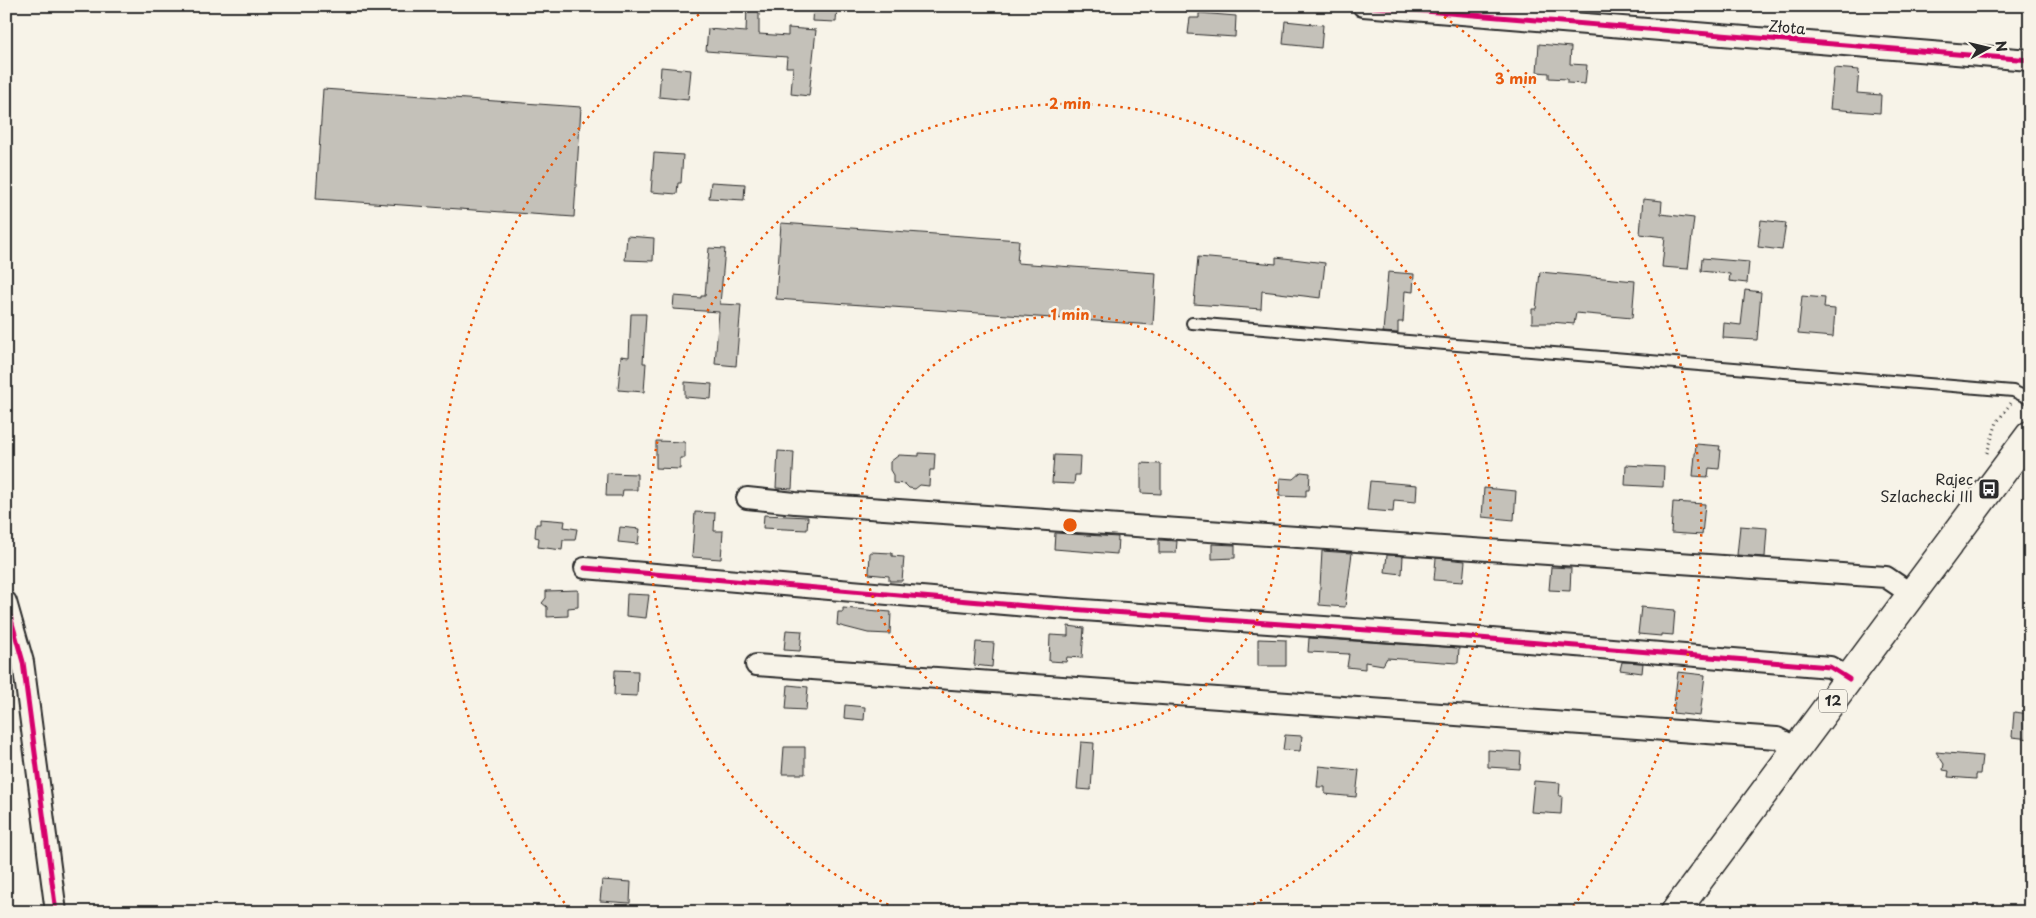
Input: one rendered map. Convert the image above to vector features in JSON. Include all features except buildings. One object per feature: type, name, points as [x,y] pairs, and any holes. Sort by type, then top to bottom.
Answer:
[{"type":"main road","name":"12","points":[[1675,912],[2030,435]]},
{"type":"street","name":"Złota","points":[[1362,6],[2030,60]]},
{"type":"street","points":[[747,498],[795,503],[1886,577],[1911,594]]},
{"type":"street","points":[[585,568],[1017,606],[1457,636],[1830,667],[1849,679]]},
{"type":"street","points":[[6,602],[23,662],[56,912]]},
{"type":"street","points":[[756,665],[1777,738],[1797,748]]},
{"type":"lane","points":[[1192,323],[2019,393],[2030,399]]},
{"type":"path","points":[[1987,454],[1998,422],[2030,378]]},
{"type":"cycle path","points":[[1363,6],[2030,60]]},
{"type":"cycle path","points":[[585,568],[1027,606],[1467,637],[1830,667],[1849,679]]},
{"type":"cycle path","points":[[6,602],[23,662],[56,912]]},
{"type":"place","name":"Rajec Szlachecki III","points":[[1989,489]]}]
